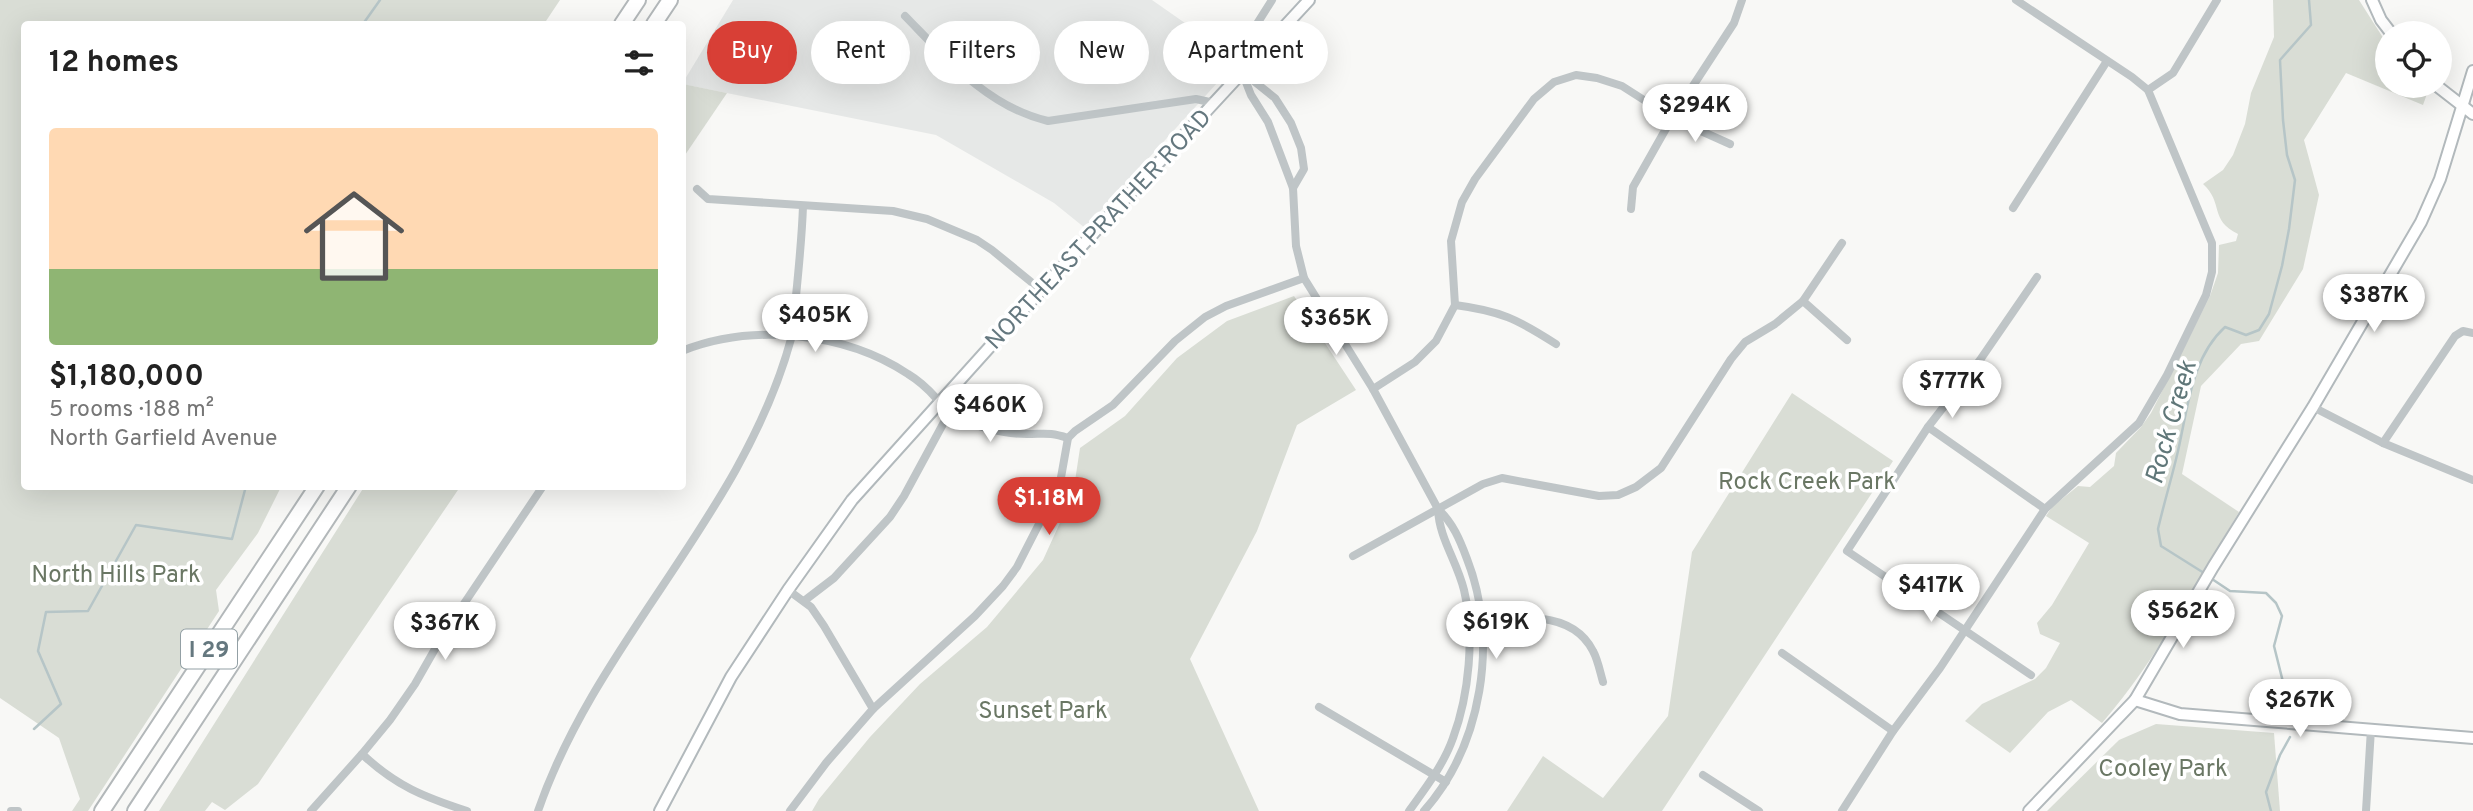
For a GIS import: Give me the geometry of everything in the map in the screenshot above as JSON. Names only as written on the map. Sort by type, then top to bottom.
[{"type":"highway","points":[[624,21],[638,0]]},
{"type":"highway","points":[[656,21],[670,0]]},
{"type":"highway","name":"I 29","points":[[102,811],[314,490]]},
{"type":"highway","name":"I 29","points":[[135,811],[346,490]]},
{"type":"street","points":[[1259,21],[1272,0]]},
{"type":"street","name":"NORTHEAST PRATHER ROAD","points":[[1289,21],[1309,0]]},
{"type":"street","points":[[1631,209],[1633,187],[1672,118],[1734,23],[1742,0]]},
{"type":"street","points":[[1842,811],[2045,509],[2139,423],[2206,295],[2213,263],[2212,243],[2208,232],[2148,90],[2016,0]]},
{"type":"street","points":[[2148,90],[2173,73],[2217,0]]},
{"type":"street","points":[[2372,0],[2382,21]]},
{"type":"street","points":[[905,16],[963,76],[1006,106],[1027,116],[1048,121],[1196,99],[1213,103]]},
{"type":"street","points":[[2013,208],[2107,61]]},
{"type":"street","points":[[2029,811],[2136,700],[2213,567],[2313,407],[2421,222],[2468,111],[2473,71]]},
{"type":"street","points":[[1373,389],[1415,362],[1436,341],[1455,305],[1451,241],[1462,202],[1475,179],[1534,99],[1554,82],[1576,75],[1622,86],[1672,118],[1730,144]]},
{"type":"street","name":"NORTHEAST PRATHER ROAD","points":[[660,811],[732,677],[788,590],[852,500],[1231,84]]},
{"type":"street","points":[[1247,84],[1272,131],[1293,188],[1296,246],[1304,278],[1373,389],[1438,509],[1449,520],[1476,582],[1483,642],[1479,692],[1471,728],[1459,761],[1424,811]]},
{"type":"street","points":[[1257,84],[1275,98],[1291,123],[1301,148],[1304,169],[1293,188]]},
{"type":"street","points":[[2452,98],[2468,111]]},
{"type":"street","points":[[697,189],[708,200],[893,211],[927,219],[977,240],[1041,290]]},
{"type":"street","points":[[538,811],[561,751],[583,708],[725,491],[760,427],[792,336],[803,234],[803,206]]},
{"type":"street","points":[[1353,556],[1483,484],[1502,478],[1599,496],[1618,495],[1636,487],[1661,468],[1731,359],[1745,342],[1775,324],[1803,301],[1842,243]]},
{"type":"street","points":[[2031,675],[1847,551],[1928,427],[1980,360],[2037,277]]},
{"type":"street","points":[[790,811],[826,763],[873,709],[975,616],[1003,586],[1017,566],[1060,483],[1068,438],[1074,431],[1113,405],[1189,327],[1226,306],[1304,278]]},
{"type":"street","points":[[1803,301],[1847,340]]},
{"type":"street","points":[[1455,305],[1489,309],[1520,321],[1556,344]]},
{"type":"street","points":[[2383,443],[2455,336],[2463,331],[2473,333]]},
{"type":"street","points":[[686,350],[725,338],[792,336],[852,347],[908,374],[940,401],[948,413],[995,430],[1026,434],[1049,432],[1068,438]]},
{"type":"street","points":[[2313,407],[2383,443],[2473,480]]},
{"type":"street","points":[[804,601],[834,578],[890,517],[948,413]]},
{"type":"street","points":[[1928,427],[2045,509]]},
{"type":"street","points":[[311,811],[362,754],[415,684],[443,635],[540,490]]},
{"type":"street","points":[[1409,811],[1452,740],[1463,704],[1468,668],[1465,593],[1460,573],[1439,528],[1438,509]]},
{"type":"street","points":[[788,590],[804,601],[824,626],[873,709]]},
{"type":"street","points":[[1468,623],[1544,618],[1564,623],[1579,634],[1593,650],[1603,682]]},
{"type":"street","points":[[1782,653],[1893,732]]},
{"type":"street","points":[[2136,700],[2180,714],[2473,738]]},
{"type":"street","points":[[1319,707],[1446,782]]},
{"type":"street","points":[[2366,811],[2371,729]]},
{"type":"street","points":[[362,754],[381,772],[418,795],[467,811]]},
{"type":"street","points":[[1703,775],[1759,811]]},
{"type":"street","points":[[11,811],[18,811]]},
{"type":"shaded area","points":[[733,0],[1152,0],[1182,21],[1163,21],[1163,84],[1216,84],[1085,228],[1054,203],[936,135],[686,85],[686,77],[707,43],[707,84],[797,84],[797,21],[720,21]]},
{"type":"green space","name":"North Hills Park","points":[[0,0],[560,0],[546,21],[21,21],[21,490],[280,490],[258,533],[216,590],[219,611],[88,811],[72,811],[80,799],[59,738],[0,698]]},
{"type":"green space","points":[[2273,0],[2359,0],[2375,25],[2375,85],[2346,73],[2304,140],[2319,195],[2303,269],[2259,341],[2241,344],[2201,386],[2182,474],[2239,512],[2158,647],[2102,723],[2071,700],[2048,712],[2010,753],[1965,721],[1982,704],[2035,679],[2046,668],[2060,643],[2040,634],[2037,623],[2052,605],[2089,543],[2046,516],[2052,507],[2078,486],[2090,487],[2114,466],[2116,453],[2151,413],[2210,296],[2218,273],[2219,245],[2236,241],[2238,234],[2223,223],[2213,198],[2203,184],[2223,170],[2233,155],[2245,124],[2251,93],[2274,37]]},
{"type":"green space","points":[[686,85],[727,93],[686,154]]},
{"type":"green space","points":[[2406,98],[2426,98],[2423,105]]},
{"type":"green space","name":"Sunset Park","points":[[1294,296],[1356,390],[1297,425],[1257,531],[1190,659],[1259,811],[812,811],[870,737],[920,684],[987,627],[1043,560],[1073,494],[1080,448],[1125,416],[1177,358],[1227,321]]},
{"type":"green space","name":"Rock Creek Park","points":[[1792,393],[1893,461],[1662,811],[1507,811],[1543,756],[1603,798],[1668,716],[1692,552]]},
{"type":"green space","points":[[362,490],[458,490],[258,784],[225,810],[212,802],[205,811],[159,811]]},
{"type":"green space","name":"Cooley Park","points":[[2156,724],[2274,733],[2280,811],[2047,811],[2119,740]]},
{"type":"waterway","points":[[365,21],[380,0]]},
{"type":"waterway","name":"Rock Creek","points":[[2204,573],[2161,546],[2158,529],[2192,384],[2205,353],[2225,327],[2246,335],[2259,330],[2269,314],[2282,266],[2295,180],[2287,155],[2280,60],[2311,25],[2309,0]]},
{"type":"waterway","points":[[34,729],[61,704],[38,651],[46,612],[88,611],[136,525],[232,539],[245,490]]},
{"type":"waterway","name":"Rock Creek","points":[[2209,577],[2230,591],[2266,593],[2276,603],[2282,616],[2274,646],[2290,710]]},
{"type":"waterway","name":"Rock Creek","points":[[2271,811],[2266,792],[2290,737]]}]
